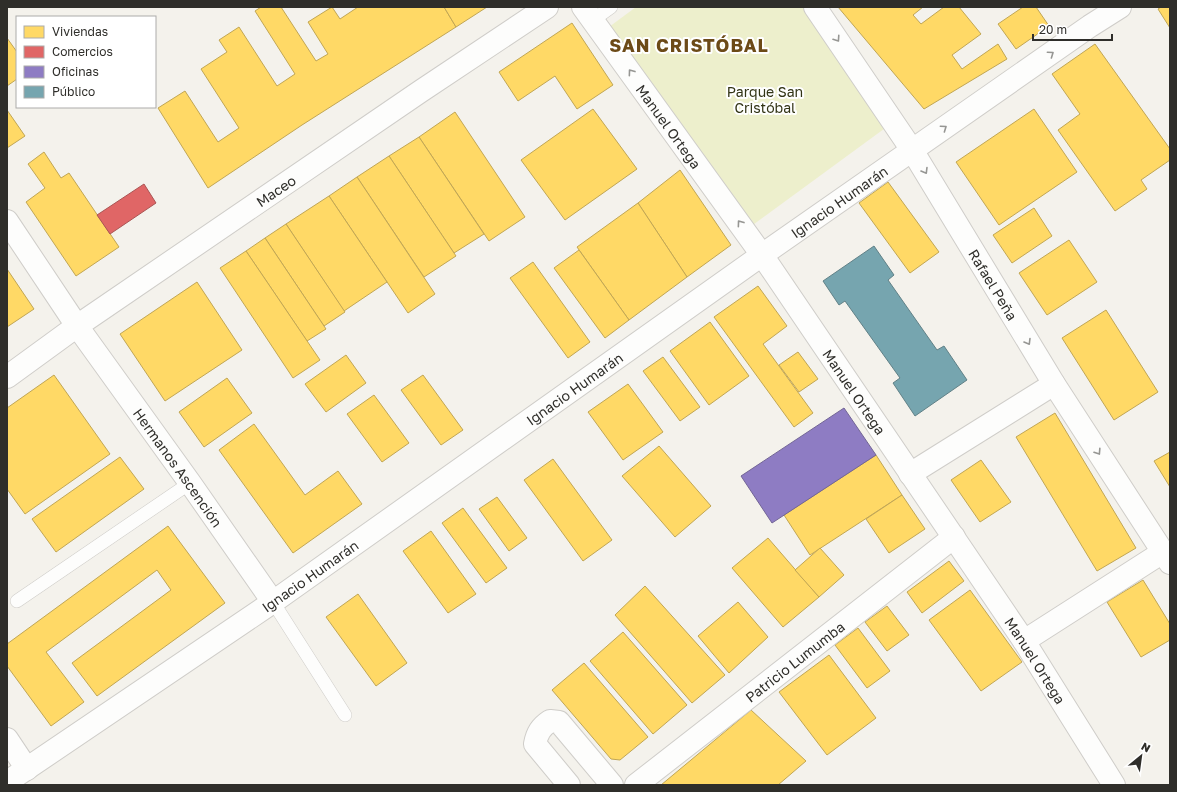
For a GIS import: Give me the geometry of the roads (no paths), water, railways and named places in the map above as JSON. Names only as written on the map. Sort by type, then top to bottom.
[{"type":"street","name":"Maceo","points":[[7,377],[77,326],[547,7]]},
{"type":"street","name":"Rafael Peña","points":[[815,7],[912,150],[1054,384],[1166,558]]},
{"type":"street","name":"Ignacio Humarán","points":[[7,782],[273,602],[762,255],[1090,26],[1120,7]]},
{"type":"street","name":"Manuel Ortega","points":[[588,14],[762,255],[1024,641],[1114,785]]},
{"type":"street","name":"Hermanos Ascención","points":[[7,221],[77,326],[190,483],[273,602]]},
{"type":"street","points":[[910,474],[1054,384]]},
{"type":"street","name":"Patricio Lumumba","points":[[636,785],[954,537]]},
{"type":"street","points":[[1024,641],[1166,558]]},
{"type":"street","points":[[569,785],[535,744],[537,734],[543,726],[550,721],[559,722],[612,785]]},
{"type":"street","points":[[7,739],[27,769]]},
{"type":"lane","points":[[588,14],[611,7]]},
{"type":"lane","points":[[17,601],[190,483]]},
{"type":"lane","name":"Hermanos Ascención","points":[[273,602],[345,715]]},
{"type":"district","name":"SAN CRISTÓBAL","points":[[689,45]]},
{"type":"park label","name":"Parque San Cristóbal","points":[[765,100]]}]
